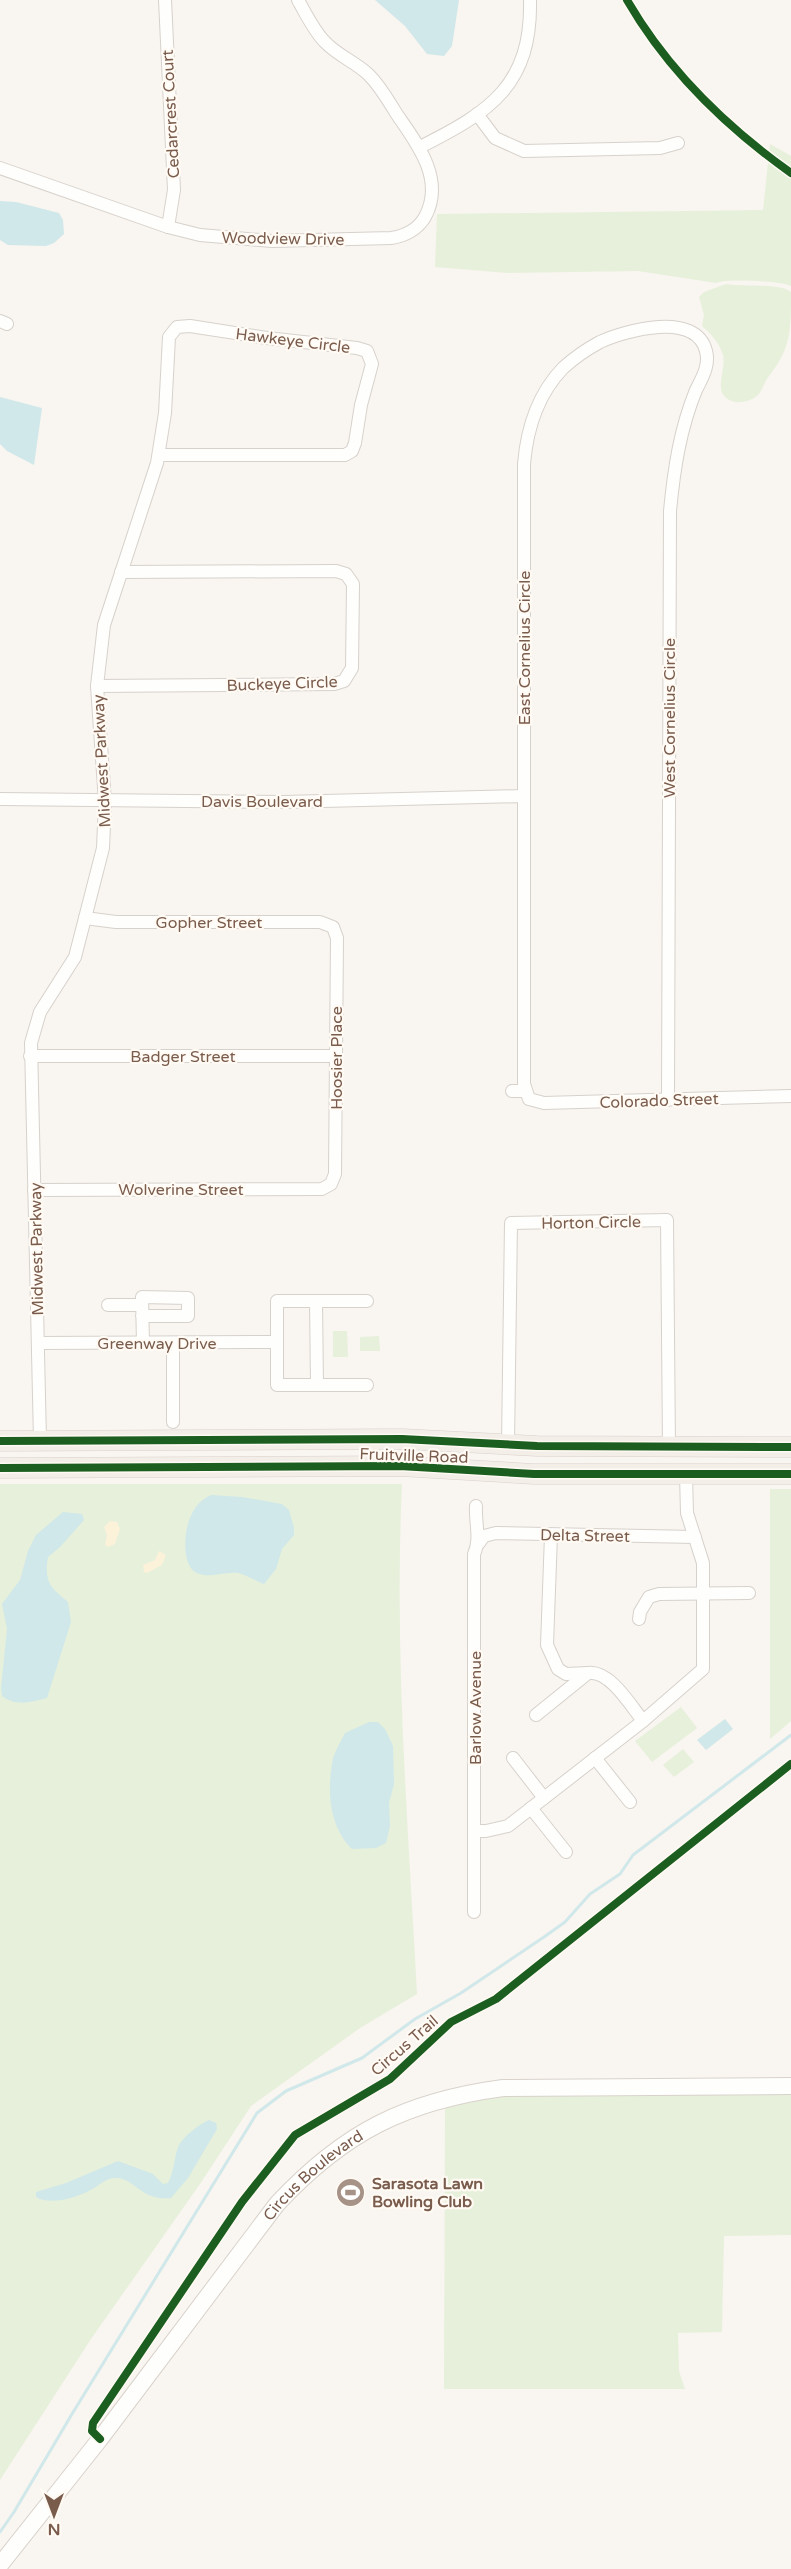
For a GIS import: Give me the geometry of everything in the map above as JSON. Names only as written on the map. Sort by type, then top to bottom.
[{"type":"main road","name":"Fruitville Road","points":[[0,1441],[402,1439],[508,1445],[791,1447]]},
{"type":"main road","points":[[0,1464],[40,1440]]},
{"type":"main road","points":[[613,1474],[669,1447]]},
{"type":"main road","points":[[686,1474],[735,1447]]},
{"type":"main road","name":"Fruitville Road","points":[[0,1468],[400,1466],[534,1473],[791,1474]]},
{"type":"street","name":"Cedarcrest Court","points":[[165,0],[174,190],[168,227]]},
{"type":"street","name":"Woodview Drive","points":[[0,168],[168,227],[200,235],[238,240],[398,237],[416,228],[428,211],[431,177],[420,147],[373,80],[358,65],[336,52],[324,41],[298,0]]},
{"type":"street","points":[[420,147],[477,114],[503,92],[522,62],[529,33],[530,0]]},
{"type":"street","points":[[477,114],[495,138],[524,151],[660,148],[678,143]]},
{"type":"street","name":"Hawkeye Circle","points":[[159,455],[345,455],[352,451],[355,444],[361,405],[372,364],[369,354],[361,348],[267,338],[190,326],[173,329]]},
{"type":"street","name":"East Cornelius Circle","points":[[522,1094],[524,464],[533,417],[546,390],[563,369],[600,342],[640,330],[674,327],[689,331],[702,342]]},
{"type":"street","name":"Midwest Parkway","points":[[40,1440],[31,1042],[40,1012],[75,957],[103,848],[105,802],[97,686],[102,635],[159,455],[167,400],[169,337],[173,329]]},
{"type":"street","name":"West Cornelius Circle","points":[[668,1100],[670,511],[674,470],[681,434],[707,362],[702,342]]},
{"type":"street","name":"Buckeye Circle","points":[[97,686],[334,684],[348,678],[352,668],[353,584],[346,574],[336,571],[121,572]]},
{"type":"street","name":"Davis Boulevard","points":[[0,799],[105,802],[307,801],[524,796]]},
{"type":"street","name":"Gopher Street","points":[[85,918],[116,922],[320,922],[333,927]]},
{"type":"street","name":"Hoosier Place","points":[[327,1187],[335,1174],[337,938],[333,927]]},
{"type":"street","name":"Badger Street","points":[[30,1056],[336,1056]]},
{"type":"street","name":"Colorado Street","points":[[522,1094],[544,1103],[791,1096]]},
{"type":"street","name":"Wolverine Street","points":[[34,1190],[322,1189],[327,1187]]},
{"type":"street","name":"Horton Circle","points":[[508,1445],[511,1223],[667,1220],[669,1447]]},
{"type":"street","points":[[367,1385],[277,1385],[277,1301],[368,1301]]},
{"type":"street","points":[[316,1301],[317,1385]]},
{"type":"street","points":[[108,1305],[142,1310],[143,1343]]},
{"type":"street","name":"Greenway Drive","points":[[38,1343],[277,1342]]},
{"type":"street","points":[[173,1343],[173,1422]]},
{"type":"street","points":[[475,1831],[508,1826],[643,1721],[703,1669],[703,1563],[687,1513],[686,1474]]},
{"type":"street","name":"Barlow Avenue","points":[[474,1912],[474,1554],[479,1543],[476,1529],[476,1506]]},
{"type":"street","name":"Delta Street","points":[[479,1543],[484,1536],[496,1533],[695,1537]]},
{"type":"street","points":[[551,1535],[547,1646],[558,1669],[566,1674],[595,1673],[608,1680],[643,1721]]},
{"type":"street","points":[[639,1619],[640,1612],[650,1597],[659,1594],[749,1593]]},
{"type":"street","points":[[536,1715],[588,1673]]},
{"type":"street","points":[[513,1758],[544,1798]]},
{"type":"street","points":[[595,1758],[630,1802]]},
{"type":"street","points":[[531,1808],[566,1852]]},
{"type":"street","name":"Circus Boulevard","points":[[0,2565],[100,2439],[277,2204],[315,2166],[362,2132],[432,2101],[503,2088],[791,2086]]},
{"type":"green space","points":[[770,144],[791,156],[791,286],[754,281],[716,283],[638,271],[508,273],[435,267],[437,214],[763,210]]},
{"type":"green space","points":[[726,284],[771,286],[791,292],[790,328],[782,357],[757,396],[741,402],[728,399],[723,395],[721,383],[723,355],[714,339],[702,326],[704,315],[699,297],[704,292]]},
{"type":"green space","points":[[333,1331],[347,1331],[348,1357],[333,1357]]},
{"type":"green space","points":[[379,1336],[380,1351],[360,1351],[360,1337]]},
{"type":"green space","points":[[0,1484],[402,1484],[401,1675],[417,1994],[360,2028],[251,2106],[200,2184],[91,2339],[0,2480]]},
{"type":"green space","points":[[770,1489],[791,1489],[791,1721],[770,1739]]},
{"type":"green space","points":[[681,1707],[697,1728],[652,1762],[635,1741]]},
{"type":"green space","points":[[683,1749],[694,1762],[674,1777],[663,1765]]},
{"type":"green space","points":[[791,2092],[791,2235],[724,2236],[722,2332],[678,2333],[679,2371],[685,2389],[444,2389],[445,2106],[504,2094]]},
{"type":"sand","points":[[110,1521],[117,1522],[120,1529],[115,1544],[108,1547],[105,1545],[107,1535],[104,1527]]},
{"type":"sand","points":[[159,1551],[166,1555],[162,1565],[147,1573],[144,1572],[143,1565],[155,1560]]},
{"type":"water","points":[[375,0],[459,0],[452,46],[444,56],[427,54],[405,26]]},
{"type":"water","points":[[0,201],[16,202],[59,213],[63,220],[64,234],[54,243],[46,246],[8,245],[0,240]]},
{"type":"water","points":[[0,397],[42,408],[34,465],[7,451],[0,444]]},
{"type":"water","points":[[211,1495],[242,1497],[282,1504],[289,1510],[294,1535],[282,1549],[276,1569],[264,1584],[238,1573],[204,1575],[190,1567],[185,1547],[188,1523],[198,1504]]},
{"type":"water","points":[[63,1512],[82,1514],[84,1520],[48,1557],[48,1578],[53,1588],[68,1602],[71,1622],[47,1698],[24,1703],[13,1702],[2,1696],[1,1688],[7,1629],[2,1604],[20,1580],[28,1551],[36,1535]]},
{"type":"water","points":[[725,1719],[733,1729],[706,1750],[697,1740]]},
{"type":"water","points":[[369,1722],[378,1722],[385,1729],[393,1746],[394,1784],[389,1803],[390,1826],[386,1843],[376,1848],[352,1849],[339,1831],[332,1810],[330,1787],[332,1764],[335,1752],[345,1733]]},
{"type":"water","points":[[209,2120],[216,2123],[217,2129],[188,2178],[171,2198],[152,2196],[121,2178],[112,2178],[88,2191],[65,2199],[49,2201],[36,2197],[36,2192],[66,2183],[118,2161],[153,2174],[163,2184],[168,2183],[181,2142],[192,2131]]},
{"type":"waterway","points":[[0,2532],[257,2113],[286,2091],[362,2058],[415,2019],[461,1993],[544,1937],[565,1922],[590,1894],[620,1874],[633,1855],[791,1735]]},
{"type":"cycle path","points":[[627,0],[661,50],[700,96],[743,136],[791,173]]},
{"type":"cycle path","points":[[0,1441],[402,1439],[537,1446],[791,1447]]},
{"type":"cycle path","points":[[0,1468],[400,1466],[534,1474],[791,1474]]},
{"type":"cycle path","name":"Circus Trail","points":[[100,2439],[92,2431],[93,2423],[242,2202],[295,2135],[390,2079],[451,2022],[496,1999],[791,1764]]},
{"type":"place","name":"Sarasota Lawn Bowling Club","points":[[351,2192]]}]
